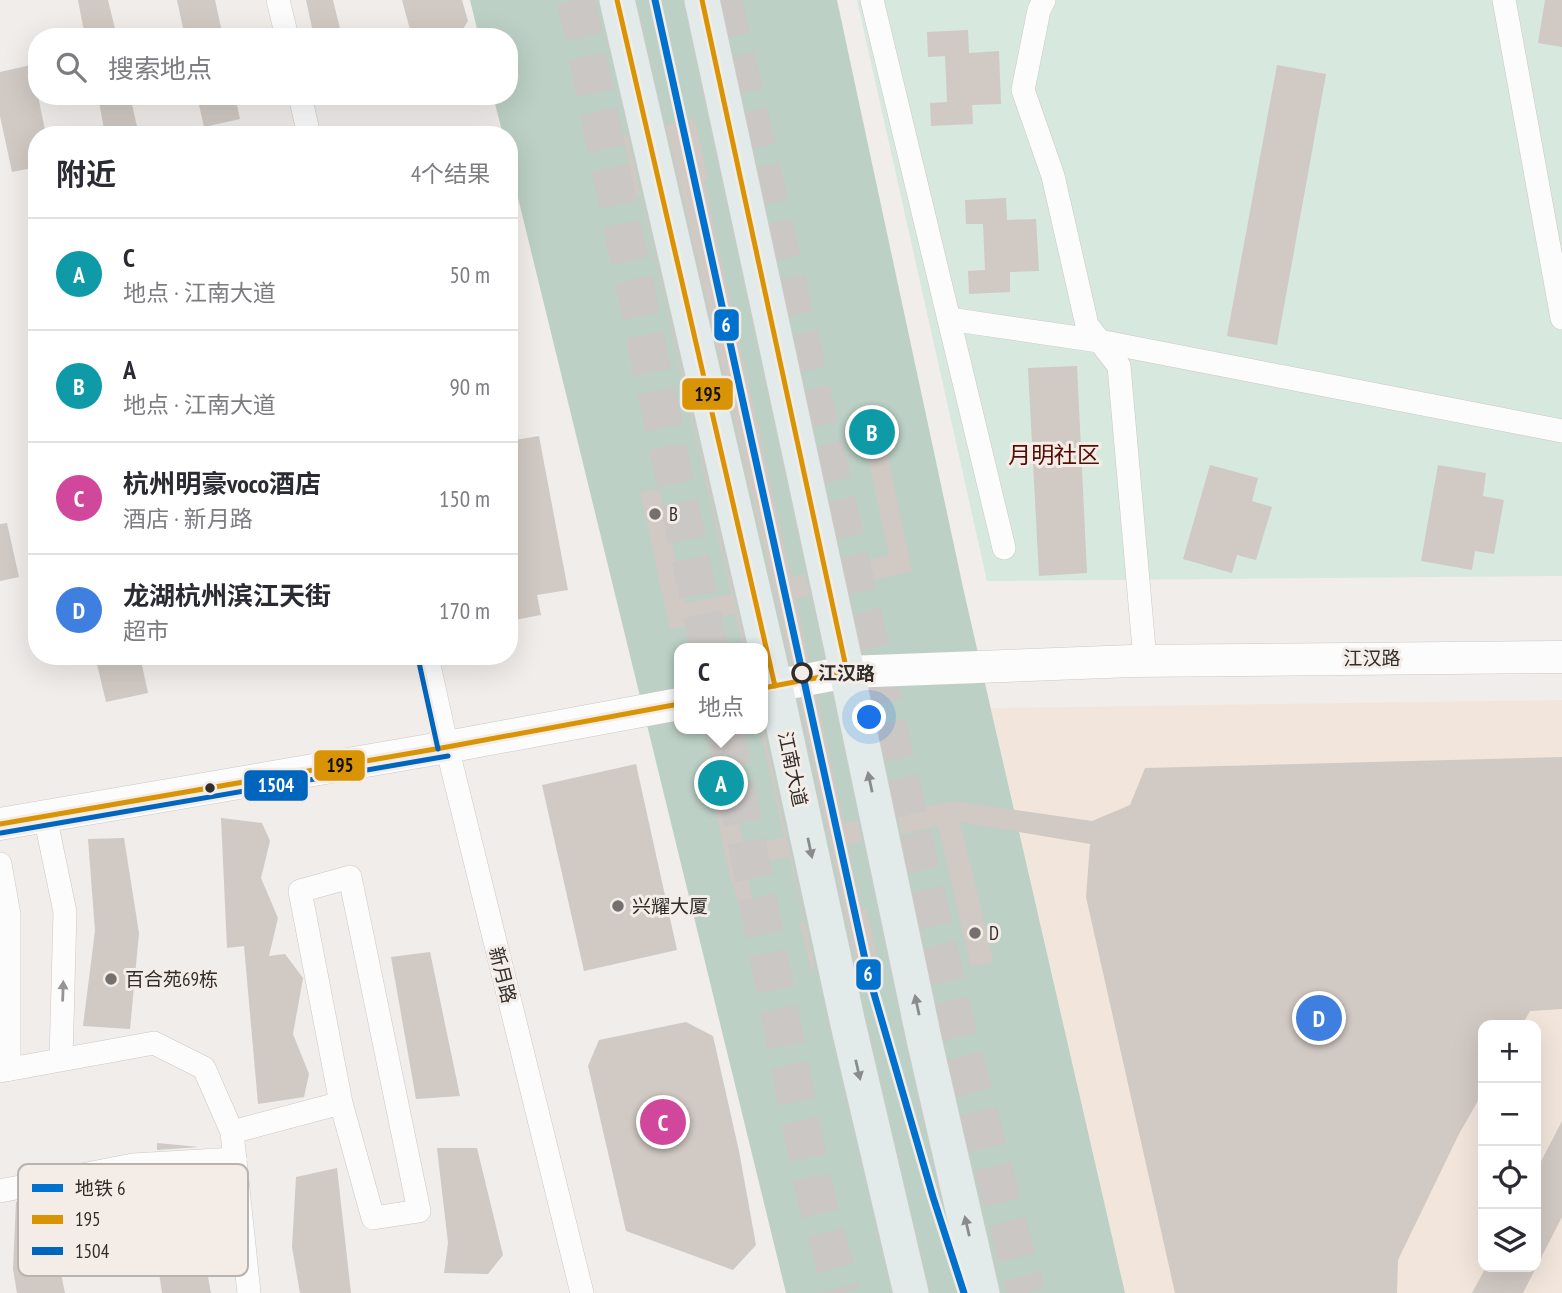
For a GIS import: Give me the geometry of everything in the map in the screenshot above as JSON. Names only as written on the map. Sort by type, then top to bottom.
[{"type":"main road","name":"江南大道","points":[[617,0],[759,643]]},
{"type":"main road","points":[[702,0],[848,672],[921,1026],[982,1293]]},
{"type":"main road","name":"江南大道","points":[[769,687],[911,1293]]},
{"type":"street","points":[[278,0],[285,28]]},
{"type":"street","points":[[872,0],[1004,548]]},
{"type":"street","points":[[1044,0],[1039,9],[1023,90],[1054,176],[1087,325],[1119,366],[1145,660]]},
{"type":"street","points":[[1504,0],[1562,318]]},
{"type":"street","points":[[302,105],[307,126]]},
{"type":"street","points":[[949,319],[1099,341],[1562,431]]},
{"type":"street","name":"江汉路","points":[[769,687],[848,672],[1145,660],[1562,657]]},
{"type":"street","name":"新月路","points":[[429,665],[582,1293]]},
{"type":"street","points":[[0,824],[674,705]]},
{"type":"street","points":[[45,816],[65,912],[61,1059]]},
{"type":"street","points":[[0,864],[9,915],[5,1070],[154,1043],[204,1068],[232,1132],[236,1164]]},
{"type":"street","points":[[350,877],[419,1211],[373,1218],[341,1103],[300,891],[350,877]]},
{"type":"street","points":[[232,1132],[341,1103]]},
{"type":"street","points":[[150,1164],[235,1159]]},
{"type":"street","points":[[0,1191],[18,1187]]},
{"type":"shaded area","points":[[1562,700],[1562,1293],[1125,1293],[991,708]]},
{"type":"green space","points":[[470,0],[837,0],[964,592],[1125,1293],[786,1293],[518,198],[518,126],[501,126],[495,105],[518,105],[518,28],[477,28]]},
{"type":"green space","points":[[857,0],[1562,0],[1562,576],[987,581]]},
{"type":"building","points":[[78,0],[108,0],[115,28],[83,28]]},
{"type":"building","points":[[177,0],[215,0],[221,28],[183,28]]},
{"type":"building","points":[[306,0],[333,0],[340,28],[312,28]]},
{"type":"building","points":[[402,0],[462,0],[468,21],[464,28],[410,28]]},
{"type":"building","points":[[1545,0],[1562,0],[1562,47],[1538,43]]},
{"type":"building","points":[[968,30],[969,53],[999,51],[1001,104],[972,105],[973,124],[931,126],[930,103],[947,102],[945,56],[928,57],[927,32]]},
{"type":"building","points":[[1277,65],[1326,74],[1277,345],[1227,336]]},
{"type":"building","points":[[28,66],[28,105],[40,105],[44,126],[28,126],[28,169],[12,172],[0,116],[0,72]]},
{"type":"building","points":[[100,105],[132,105],[137,126],[103,126]]},
{"type":"building","points":[[199,105],[237,105],[240,119],[204,126]]},
{"type":"building","points":[[695,119],[708,179],[704,181],[791,577],[805,574],[810,595],[796,599],[809,661],[791,664],[666,125]]},
{"type":"building","points":[[627,134],[745,643],[742,643],[735,614],[670,630],[640,492],[659,489],[686,603],[731,594],[640,194],[635,195],[623,135]]},
{"type":"building","points":[[1006,198],[1007,220],[1036,219],[1039,271],[1010,272],[1010,292],[969,294],[968,271],[985,270],[983,224],[966,224],[965,200]]},
{"type":"building","points":[[1077,366],[1087,573],[1039,576],[1028,368]]},
{"type":"building","points":[[878,410],[912,571],[849,586],[845,565],[889,555],[858,415]]},
{"type":"building","points":[[539,436],[568,590],[537,595],[541,615],[518,619],[518,440]]},
{"type":"building","points":[[1210,465],[1258,478],[1252,501],[1272,507],[1256,560],[1237,555],[1232,573],[1183,559]]},
{"type":"building","points":[[1438,465],[1486,473],[1483,496],[1504,500],[1494,554],[1475,551],[1472,570],[1421,561]]},
{"type":"building","points":[[7,523],[19,577],[0,581],[0,524]]},
{"type":"building","points":[[97,665],[142,665],[148,693],[106,702]]},
{"type":"building","points":[[817,696],[844,823],[858,820],[862,842],[847,845],[862,909],[867,909],[877,956],[855,960],[799,700]]},
{"type":"building","points":[[761,734],[765,734],[815,969],[811,970],[800,923],[804,921],[789,857],[745,866],[758,923],[745,926],[728,869],[705,759],[725,755],[744,845],[784,837]]},
{"type":"building","points":[[1562,757],[1562,1009],[1530,1011],[1525,1020],[1478,1020],[1478,1101],[1398,1260],[1397,1293],[1175,1293],[1086,897],[1090,844],[960,822],[994,962],[971,967],[938,826],[901,834],[897,812],[954,801],[1092,821],[1130,805],[1145,768]]},
{"type":"building","name":"兴耀大厦","points":[[636,764],[677,950],[584,971],[542,785]]},
{"type":"building","points":[[221,818],[262,823],[270,841],[261,878],[278,918],[269,956],[285,954],[303,978],[293,1034],[309,1074],[304,1097],[258,1104],[244,946],[227,948]]},
{"type":"building","name":"百合苑69栋","points":[[124,838],[139,933],[130,1029],[83,1026],[95,931],[88,839]]},
{"type":"building","points":[[430,952],[460,1096],[416,1099],[391,957]]},
{"type":"building","points":[[686,1022],[713,1036],[739,1151],[756,1245],[733,1270],[626,1231],[588,1066],[599,1040]]},
{"type":"building","points":[[1562,1121],[1562,1217],[1541,1258],[1541,1209],[1541,1161]]},
{"type":"building","points":[[157,1143],[199,1147],[157,1150]]},
{"type":"building","points":[[437,1148],[477,1148],[503,1255],[488,1274],[444,1273],[448,1243]]},
{"type":"building","points":[[337,1168],[351,1293],[300,1293],[292,1247],[296,1177]]},
{"type":"building","points":[[16,1202],[18,1276],[61,1276],[65,1293],[17,1293],[13,1269]]},
{"type":"building","points":[[1483,1272],[1534,1272],[1523,1293],[1472,1293]]},
{"type":"building","points":[[159,1276],[208,1276],[211,1293],[162,1293]]},
{"type":"tunnel","points":[[576,0],[708,643]]},
{"type":"tunnel","points":[[723,0],[957,1030],[1026,1293]]},
{"type":"tunnel","points":[[726,734],[812,1180],[842,1293]]},
{"type":"metro line","name":"6","points":[[655,0],[868,973],[933,1197],[964,1293]]},
{"type":"transit line","name":"195","points":[[617,0],[765,643]]},
{"type":"transit line","name":"195","points":[[702,0],[847,672],[768,687]]},
{"type":"transit line","name":"195","points":[[768,656],[775,686]]},
{"type":"transit line","name":"1504","points":[[420,665],[438,749]]},
{"type":"transit line","name":"195","points":[[0,824],[674,705]]},
{"type":"transit line","name":"1504","points":[[1,833],[448,756]]},
{"type":"place","name":"A","points":[[872,432]]},
{"type":"place","name":"B","points":[[655,514]]},
{"type":"place","name":"江汉路","points":[[802,673]]},
{"type":"place","name":"C","points":[[721,783]]},
{"type":"place","name":"兴耀大厦","points":[[618,906]]},
{"type":"place","name":"D","points":[[975,933]]},
{"type":"place","name":"百合苑69栋","points":[[111,979]]},
{"type":"place","name":"龙湖杭州滨江天街","points":[[1319,1018]]},
{"type":"place","name":"杭州明豪voco酒店","points":[[663,1122]]},
{"type":"district","name":"月明社区","points":[[1054,454]]}]
